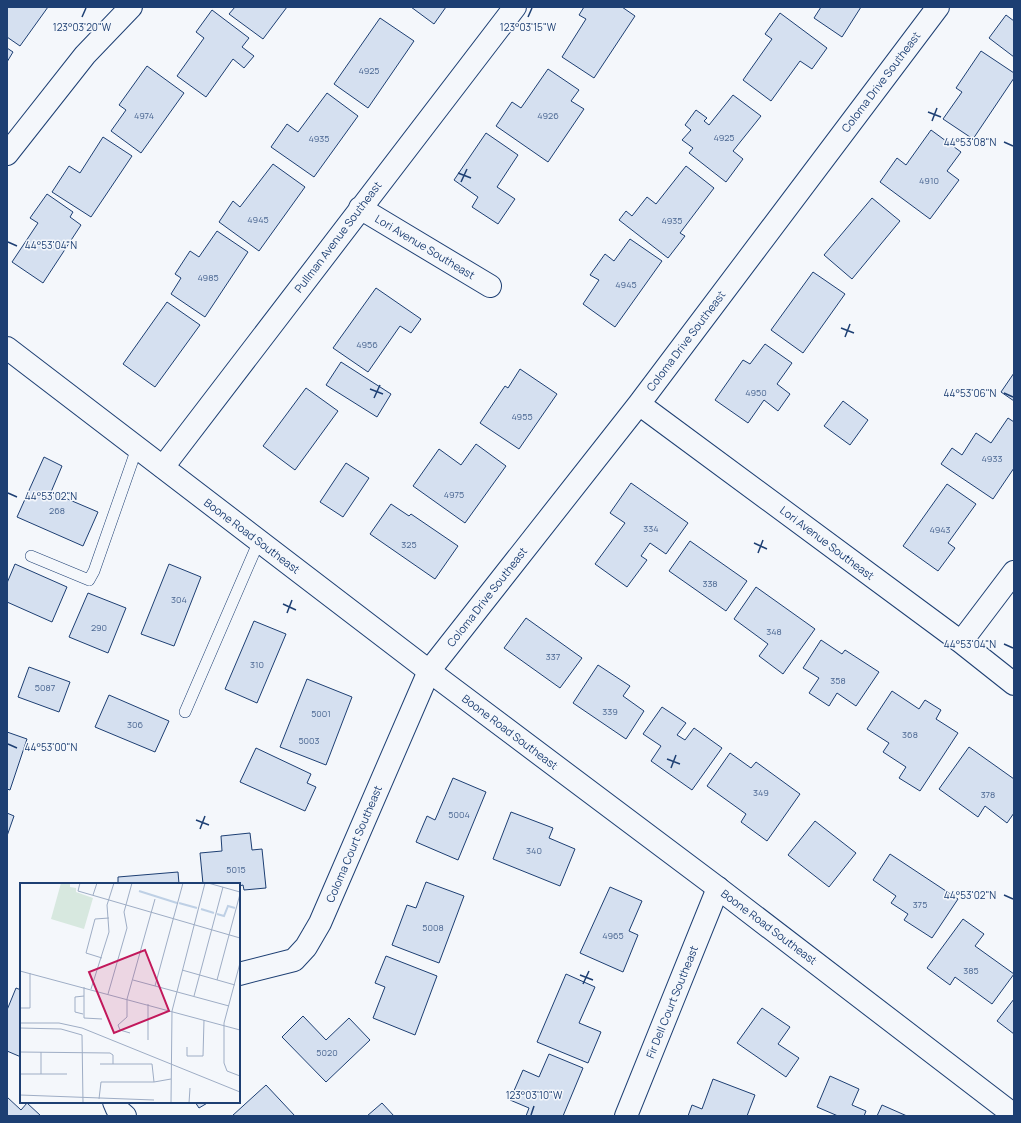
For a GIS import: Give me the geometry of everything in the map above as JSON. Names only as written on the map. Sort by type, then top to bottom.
[{"type":"street","points":[[7,154],[85,55],[131,7]]},
{"type":"street","name":"Pullman Avenue Southeast","points":[[163,467],[514,7]]},
{"type":"street","name":"Coloma Drive Southeast","points":[[429,671],[639,404],[938,7]]},
{"type":"street","name":"Lori Avenue Southeast","points":[[360,208],[490,286]]},
{"type":"street","name":"Boone Road Southeast","points":[[7,348],[429,671],[718,888],[1014,1115]]},
{"type":"street","name":"Lori Avenue Southeast","points":[[639,404],[961,642],[1014,684]]},
{"type":"street","points":[[961,642],[1014,572]]},
{"type":"street","name":"Coloma Court Southeast","points":[[240,974],[294,960],[306,948],[320,923],[429,671]]},
{"type":"street","name":"Fir Dell Court Southeast","points":[[626,1116],[718,888]]},
{"type":"street","points":[[114,1103],[117,1109],[125,1116]]},
{"type":"lane","points":[[31,556],[89,580],[94,571],[137,448]]},
{"type":"lane","points":[[185,712],[260,541]]},
{"type":"building","points":[[7,7],[48,7],[20,46],[7,37]]},
{"type":"building","points":[[235,7],[287,7],[263,39],[229,14]]},
{"type":"building","points":[[411,7],[446,7],[434,24]]},
{"type":"building","points":[[584,7],[622,7],[635,16],[594,78],[562,57],[586,19],[579,15]]},
{"type":"building","points":[[821,7],[861,7],[842,37],[814,18]]},
{"type":"building","points":[[212,10],[249,38],[242,47],[254,56],[244,68],[233,59],[206,97],[177,76],[204,38],[196,32]]},
{"type":"building","points":[[780,13],[827,48],[812,69],[800,61],[771,101],[743,80],[772,39],[765,34]]},
{"type":"building","points":[[1006,15],[1014,21],[1014,57],[989,38]]},
{"type":"building","points":[[380,18],[414,41],[368,108],[334,84]]},
{"type":"building","points":[[7,48],[13,52],[7,62]]},
{"type":"building","points":[[981,51],[1014,73],[1014,78],[973,139],[943,119],[962,92],[956,88]]},
{"type":"building","points":[[147,66],[184,93],[141,153],[111,131],[126,110],[119,105]]},
{"type":"building","points":[[548,69],[579,90],[571,101],[584,109],[548,162],[496,126],[512,102],[521,108]]},
{"type":"building","points":[[327,93],[358,116],[314,177],[271,147],[287,124],[298,132]]},
{"type":"building","points":[[733,95],[761,116],[733,151],[743,159],[726,182],[689,153],[693,148],[682,140],[691,130],[685,125],[696,110],[707,118],[704,121],[709,125]]},
{"type":"building","points":[[931,130],[961,152],[947,171],[959,180],[930,219],[880,182],[897,158],[906,165]]},
{"type":"building","points":[[486,133],[518,155],[497,187],[515,199],[498,224],[472,207],[478,197],[454,180]]},
{"type":"building","points":[[103,137],[132,156],[91,217],[52,192],[69,166],[80,173]]},
{"type":"building","points":[[273,164],[305,187],[259,251],[219,222],[233,201],[240,207]]},
{"type":"building","points":[[686,166],[714,188],[680,233],[685,236],[668,258],[619,220],[626,211],[632,216],[647,197],[656,204]]},
{"type":"building","points":[[47,194],[73,212],[70,217],[81,225],[43,283],[12,262],[38,223],[30,218]]},
{"type":"building","points":[[872,198],[900,221],[852,279],[824,255]]},
{"type":"building","points":[[217,231],[248,252],[205,317],[171,294],[181,278],[175,274],[190,251],[199,257]]},
{"type":"building","points":[[630,239],[662,261],[615,327],[583,304],[599,280],[590,275],[605,254],[614,261]]},
{"type":"building","points":[[813,272],[845,294],[803,353],[771,330]]},
{"type":"building","points":[[376,288],[421,319],[411,333],[400,326],[368,372],[333,348]]},
{"type":"building","points":[[167,302],[200,325],[155,387],[123,364]]},
{"type":"building","points":[[765,344],[792,363],[777,384],[790,394],[778,411],[764,400],[748,423],[715,400],[743,360],[750,364]]},
{"type":"building","points":[[341,362],[391,394],[377,417],[326,385]]},
{"type":"building","points":[[520,369],[557,394],[519,449],[480,423],[505,386],[508,388]]},
{"type":"building","points":[[1014,373],[1014,401],[1001,392]]},
{"type":"building","points":[[306,388],[338,411],[295,470],[263,446]]},
{"type":"building","points":[[843,401],[868,420],[850,445],[824,426]]},
{"type":"building","points":[[1008,418],[1014,422],[1014,468],[993,499],[941,464],[952,448],[962,455],[976,433],[991,443]]},
{"type":"building","points":[[476,444],[506,466],[465,523],[413,486],[439,449],[461,465]]},
{"type":"building","points":[[44,457],[62,466],[51,492],[98,512],[83,546],[17,517]]},
{"type":"building","points":[[346,463],[369,478],[343,517],[320,502]]},
{"type":"building","points":[[631,483],[688,523],[666,554],[650,543],[641,556],[647,560],[627,587],[595,564],[625,523],[610,513]]},
{"type":"building","points":[[947,484],[976,504],[948,543],[955,548],[938,571],[903,546]]},
{"type":"building","points":[[391,504],[409,516],[411,514],[458,546],[435,579],[370,534]]},
{"type":"building","points":[[690,541],[747,581],[726,611],[669,571]]},
{"type":"building","points":[[15,564],[67,587],[52,622],[7,602],[7,583]]},
{"type":"building","points":[[169,564],[201,577],[174,646],[141,634]]},
{"type":"building","points":[[756,587],[815,629],[783,674],[759,656],[768,644],[734,619]]},
{"type":"building","points":[[88,593],[126,608],[108,653],[69,637]]},
{"type":"building","points":[[526,618],[582,658],[560,688],[504,648]]},
{"type":"building","points":[[254,621],[286,634],[257,703],[225,689]]},
{"type":"building","points":[[821,640],[842,654],[845,650],[879,672],[856,706],[837,693],[829,706],[809,693],[819,678],[803,668]]},
{"type":"building","points":[[598,665],[630,686],[623,696],[644,711],[626,739],[573,703]]},
{"type":"building","points":[[29,667],[70,682],[59,712],[18,697]]},
{"type":"building","points":[[307,679],[352,697],[326,765],[280,747]]},
{"type":"building","points":[[892,691],[919,709],[925,700],[941,710],[936,719],[958,733],[920,791],[899,778],[906,767],[883,752],[889,743],[867,729]]},
{"type":"building","points":[[109,695],[169,721],[155,752],[95,727]]},
{"type":"building","points":[[662,707],[686,723],[677,735],[685,740],[694,728],[722,748],[692,790],[651,761],[661,746],[643,734]]},
{"type":"building","points":[[7,732],[27,739],[10,790],[7,789]]},
{"type":"building","points":[[969,747],[1014,779],[1014,813],[1007,823],[985,806],[978,817],[939,789]]},
{"type":"building","points":[[256,748],[311,774],[307,783],[316,787],[305,811],[240,782]]},
{"type":"building","points":[[730,753],[751,768],[756,762],[800,794],[767,841],[741,822],[746,814],[707,786]]},
{"type":"building","points":[[453,778],[486,792],[458,860],[416,842],[427,816],[435,820]]},
{"type":"building","points":[[511,812],[553,828],[549,838],[575,849],[560,886],[493,859]]},
{"type":"building","points":[[7,813],[14,816],[7,836]]},
{"type":"building","points":[[815,821],[856,853],[829,887],[788,855]]},
{"type":"building","points":[[250,833],[252,850],[262,849],[266,888],[244,890],[243,885],[240,886],[240,883],[203,883],[200,853],[222,851],[221,836]]},
{"type":"building","points":[[890,854],[958,899],[932,938],[904,920],[908,914],[891,903],[896,896],[873,880]]},
{"type":"building","points":[[178,872],[179,883],[118,883],[118,877]]},
{"type":"building","points":[[426,882],[464,896],[439,963],[392,945],[407,905],[416,908]]},
{"type":"building","points":[[610,887],[642,901],[629,931],[638,935],[623,972],[580,953]]},
{"type":"building","points":[[963,919],[984,934],[975,946],[1014,974],[992,1004],[955,977],[950,985],[927,968]]},
{"type":"building","points":[[386,956],[437,976],[415,1035],[373,1018],[385,987],[375,983]]},
{"type":"building","points":[[566,974],[595,987],[579,1023],[601,1032],[588,1063],[537,1042]]},
{"type":"building","points":[[16,988],[20,990],[20,1057],[7,1051],[7,1010]]},
{"type":"building","points":[[1014,999],[1014,1034],[997,1021]]},
{"type":"building","points":[[762,1008],[790,1027],[778,1044],[799,1058],[786,1077],[737,1043]]},
{"type":"building","points":[[303,1016],[326,1040],[349,1018],[370,1040],[326,1082],[282,1037]]},
{"type":"building","points":[[549,1054],[583,1068],[563,1116],[526,1116],[529,1108],[510,1100],[523,1070],[539,1077]]},
{"type":"building","points":[[830,1076],[859,1089],[852,1105],[866,1111],[864,1116],[838,1116],[817,1107]]},
{"type":"building","points":[[713,1079],[755,1095],[747,1116],[688,1116],[692,1105],[702,1109]]},
{"type":"building","points":[[266,1085],[295,1116],[232,1116]]},
{"type":"building","points":[[7,1097],[21,1110],[27,1103],[41,1116],[7,1116]]},
{"type":"building","points":[[196,1103],[207,1103],[199,1108]]},
{"type":"building","points":[[382,1103],[394,1116],[367,1116]]},
{"type":"building","points":[[882,1105],[907,1116],[877,1116]]}]
